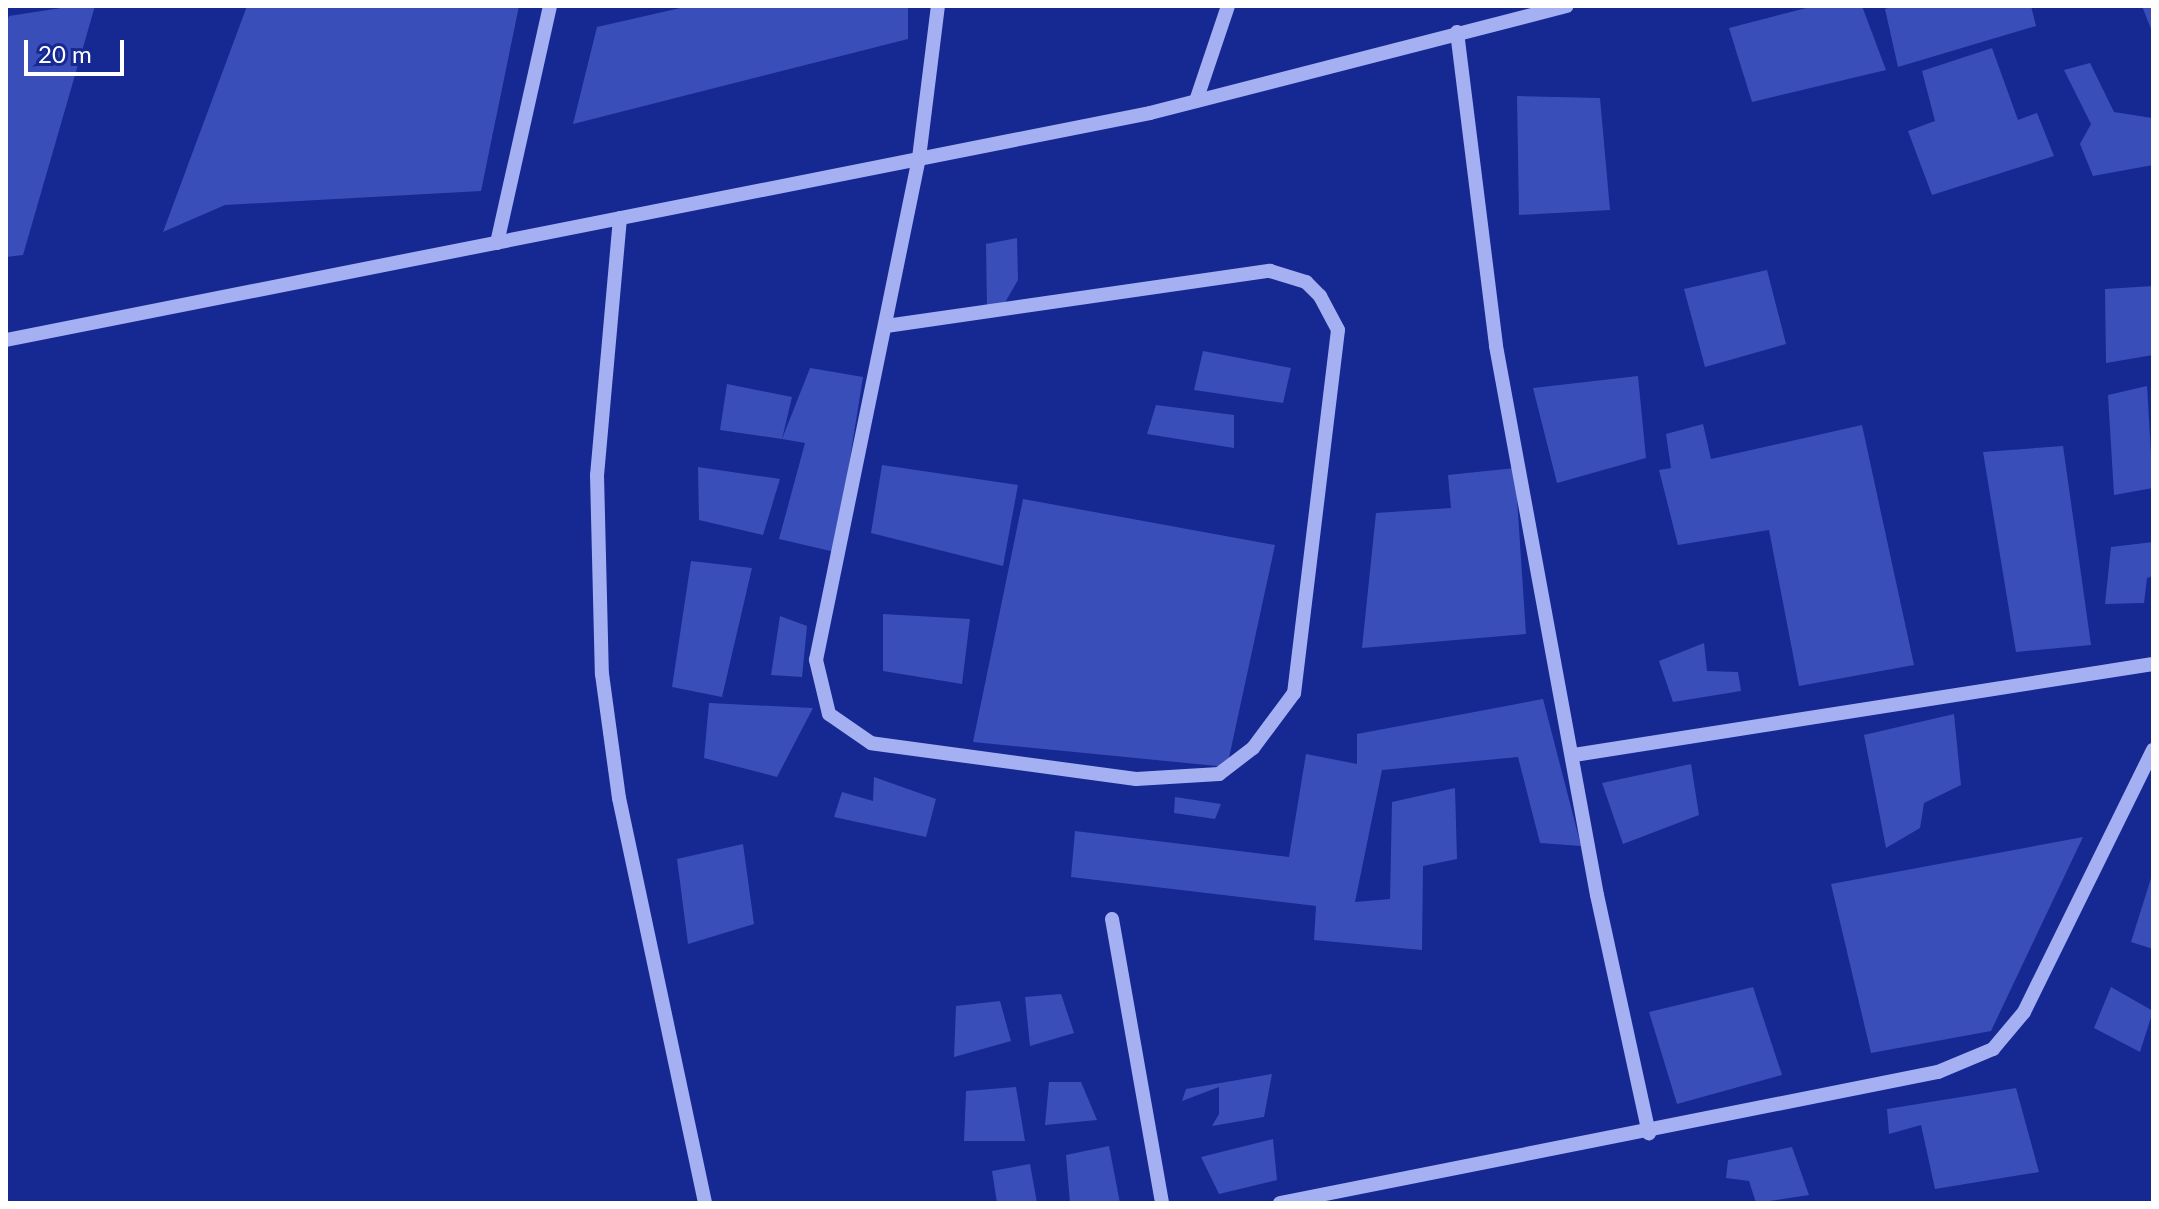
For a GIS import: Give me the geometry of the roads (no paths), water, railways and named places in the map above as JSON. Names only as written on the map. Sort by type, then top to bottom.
[{"type":"street","points":[[497,243],[550,6]]},
{"type":"street","points":[[886,326],[1270,271],[1306,282],[1320,296],[1338,330],[1294,693],[1253,748],[1219,774],[1136,779],[871,743],[829,714],[816,660],[919,158],[938,6]]},
{"type":"street","points":[[1196,101],[1228,6]]},
{"type":"street","points":[[6,340],[1196,101],[1548,8],[1566,6]]},
{"type":"street","points":[[1457,32],[1496,346],[1574,755],[1597,895],[1649,1133]]},
{"type":"street","points":[[620,218],[597,475],[602,674],[619,798],[705,1203]]},
{"type":"street","points":[[1574,755],[2153,664]]},
{"type":"street","points":[[1280,1203],[1318,1200],[1938,1072],[1993,1049],[2024,1012],[2153,750]]},
{"type":"street","points":[[1112,919],[1162,1203]]}]
